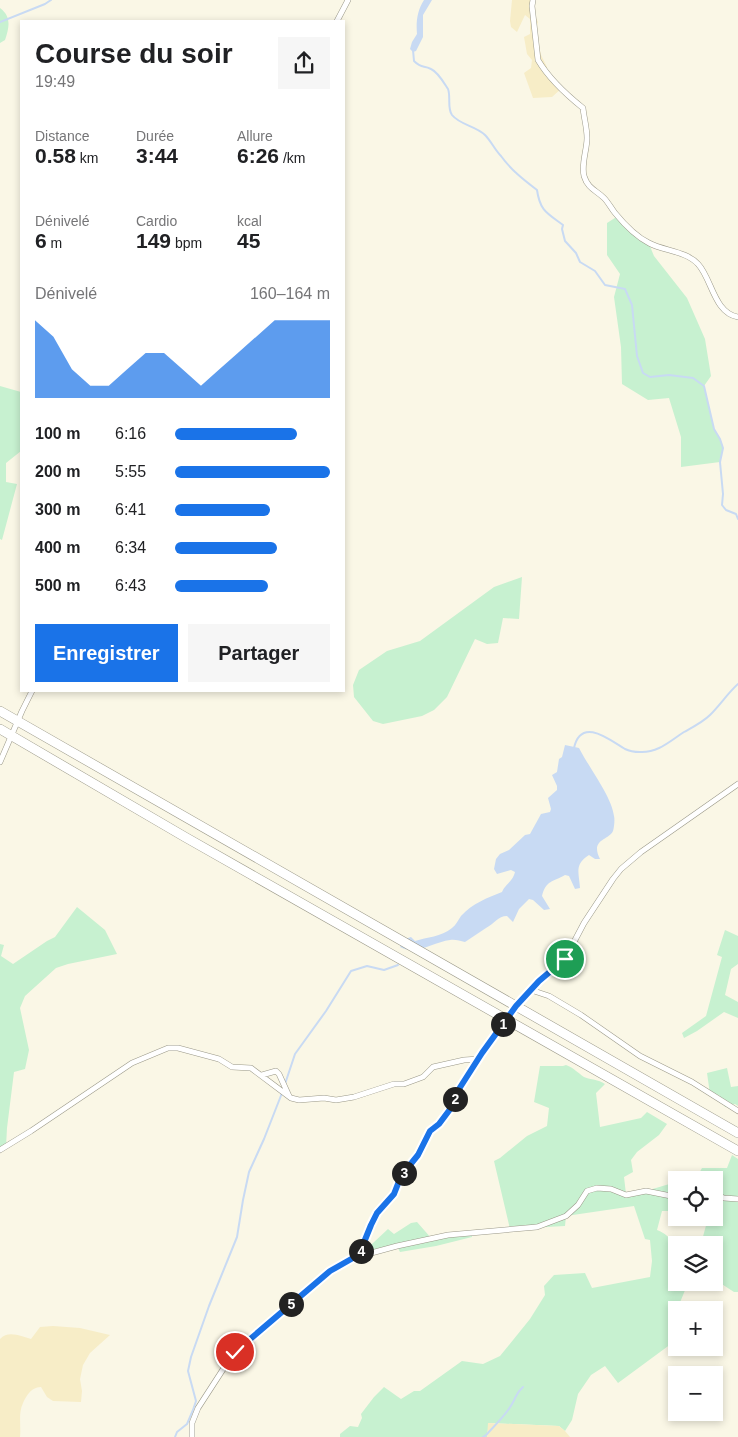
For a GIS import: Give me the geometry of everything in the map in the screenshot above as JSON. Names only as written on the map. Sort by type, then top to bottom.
[{"type":"highway","points":[[0,711],[738,1133]]},
{"type":"highway","points":[[0,729],[185,837],[738,1152]]},
{"type":"street","points":[[338,20],[348,0]]},
{"type":"street","points":[[533,0],[538,60],[551,77],[583,108],[587,136],[584,176],[588,184],[594,191],[605,198],[618,216],[636,234],[649,244],[682,254],[696,262],[718,302],[728,313],[738,317]]},
{"type":"street","points":[[0,762],[32,692]]},
{"type":"street","points":[[358,1257],[377,1213],[394,1194],[401,1176],[418,1155],[430,1131],[439,1124],[451,1108],[459,1089],[516,1006],[565,959],[584,923],[621,869],[641,852],[738,784]]},
{"type":"street","points":[[531,990],[549,996],[581,1015],[640,1056],[692,1082],[738,1111]]},
{"type":"street","points":[[0,1150],[132,1063],[168,1048],[178,1048],[219,1059],[232,1067],[251,1068],[289,1096],[299,1100],[324,1098],[336,1100],[354,1097],[423,1077],[433,1067],[464,1060],[479,1059]]},
{"type":"street","points":[[262,1075],[276,1071],[289,1096]]},
{"type":"street","points":[[192,1437],[192,1423],[198,1408],[233,1354],[241,1345],[330,1271],[353,1258],[448,1235],[537,1227],[566,1216],[578,1205],[587,1192],[598,1188],[611,1189],[626,1195],[646,1191],[668,1195]]},
{"type":"street","points":[[723,1198],[738,1199]]},
{"type":"green space","points":[[0,8],[8,19],[8,31],[5,40],[0,43]]},
{"type":"green space","points":[[618,216],[649,244],[654,256],[687,298],[705,339],[711,376],[704,386],[714,429],[723,448],[720,462],[681,467],[681,437],[669,398],[648,400],[622,384],[621,347],[614,297],[620,274],[607,255],[607,223]]},
{"type":"green space","points":[[0,386],[20,392],[20,452],[6,463],[6,482],[17,484],[2,540],[0,539]]},
{"type":"green space","points":[[522,577],[519,619],[503,618],[498,643],[487,644],[475,639],[447,697],[434,710],[422,716],[383,724],[373,721],[354,697],[353,685],[359,670],[387,651],[420,641],[494,587]]},
{"type":"green space","points":[[77,907],[105,930],[117,954],[56,968],[25,996],[20,1008],[29,1050],[25,1069],[14,1072],[6,1147],[0,1150],[0,944],[4,945],[1,956],[13,964],[55,937]]},
{"type":"green space","points":[[725,930],[738,936],[738,964],[731,969],[725,995],[738,1002],[738,1018],[724,1012],[684,1038],[682,1033],[706,1016],[722,957],[717,955]]},
{"type":"green space","points":[[566,1065],[584,1077],[605,1084],[596,1093],[600,1127],[641,1118],[647,1112],[667,1124],[659,1135],[637,1152],[631,1160],[633,1172],[624,1177],[626,1194],[646,1191],[668,1184],[668,1211],[662,1211],[657,1230],[668,1236],[668,1291],[685,1291],[681,1301],[668,1301],[668,1346],[618,1383],[605,1366],[591,1375],[578,1394],[572,1420],[565,1431],[559,1426],[489,1423],[487,1437],[340,1437],[340,1434],[350,1426],[358,1427],[362,1418],[361,1414],[384,1387],[401,1399],[414,1391],[420,1391],[462,1361],[483,1364],[500,1356],[530,1319],[545,1295],[544,1286],[554,1275],[585,1273],[592,1288],[650,1277],[652,1261],[650,1240],[645,1239],[634,1206],[566,1216],[565,1226],[510,1229],[494,1161],[527,1136],[547,1126],[549,1108],[534,1102],[540,1066]]},
{"type":"green space","points":[[727,1068],[731,1087],[738,1086],[738,1106],[735,1104],[725,1107],[719,1095],[710,1094],[707,1073]]},
{"type":"green space","points":[[732,1155],[738,1159],[738,1292],[734,1292],[723,1285],[723,1236],[703,1236],[706,1226],[723,1226],[723,1171],[700,1171],[702,1168],[727,1168]]},
{"type":"green space","points":[[417,1222],[432,1239],[472,1233],[472,1237],[400,1252],[397,1246],[358,1257],[388,1229],[394,1234],[411,1223]]},
{"type":"sand","points":[[512,0],[533,0],[533,13],[538,22],[535,34],[541,55],[547,67],[545,71],[562,88],[552,97],[533,98],[524,73],[531,68],[532,60],[527,54],[524,37],[530,34],[530,19],[525,15],[517,32],[511,27]]},
{"type":"sand","points":[[40,1327],[80,1328],[110,1335],[90,1353],[83,1365],[80,1379],[81,1402],[53,1401],[47,1397],[41,1387],[34,1389],[28,1394],[22,1405],[20,1437],[0,1437],[0,1339],[11,1334],[31,1339]]},
{"type":"sand","points":[[488,1423],[559,1426],[570,1437],[487,1437]]},
{"type":"water","points":[[424,0],[432,0],[423,15],[423,37],[416,51],[413,52],[410,49],[417,34],[418,17]]},
{"type":"water","points":[[565,745],[579,748],[609,800],[614,818],[613,831],[598,844],[597,852],[600,859],[595,859],[589,855],[579,866],[580,888],[575,889],[569,876],[565,875],[550,882],[544,891],[542,896],[550,909],[544,910],[533,900],[529,899],[519,909],[513,922],[507,916],[501,917],[465,942],[450,940],[412,950],[400,947],[405,939],[411,937],[415,941],[448,931],[470,908],[480,901],[502,892],[515,872],[511,870],[497,874],[494,869],[496,859],[525,835],[530,834],[541,814],[550,812],[548,798],[557,790],[552,775],[557,772],[559,759],[562,757]]},
{"type":"waterway","points":[[0,22],[51,0]]},
{"type":"waterway","points":[[413,50],[414,61],[421,66],[434,70],[448,89],[452,115],[459,121],[485,135],[509,166],[537,190],[542,207],[563,225],[565,241],[576,253],[580,262],[595,271],[605,285],[625,289],[632,305],[637,356],[643,373],[650,377],[669,375],[693,378],[704,386],[714,429],[723,448],[720,462],[723,494],[722,505],[726,510],[736,514],[738,519]]},
{"type":"waterway","points":[[574,748],[578,738],[583,733],[589,732],[604,736],[630,751],[652,751],[669,743],[707,718],[738,684]]},
{"type":"waterway","points":[[285,1084],[295,1054],[326,1011],[351,971],[367,966],[384,970],[398,965]]},
{"type":"waterway","points":[[175,1437],[177,1432],[187,1424],[196,1401],[188,1371],[191,1357],[237,1237],[249,1172],[282,1093]]},
{"type":"waterway","points":[[483,1437],[507,1412],[517,1393],[523,1387]]},
{"type":"route","points":[[235,1352],[330,1271],[358,1257],[377,1213],[394,1194],[401,1176],[418,1155],[430,1131],[439,1124],[451,1108],[459,1089],[482,1053],[516,1006],[539,981],[565,959]]}]
